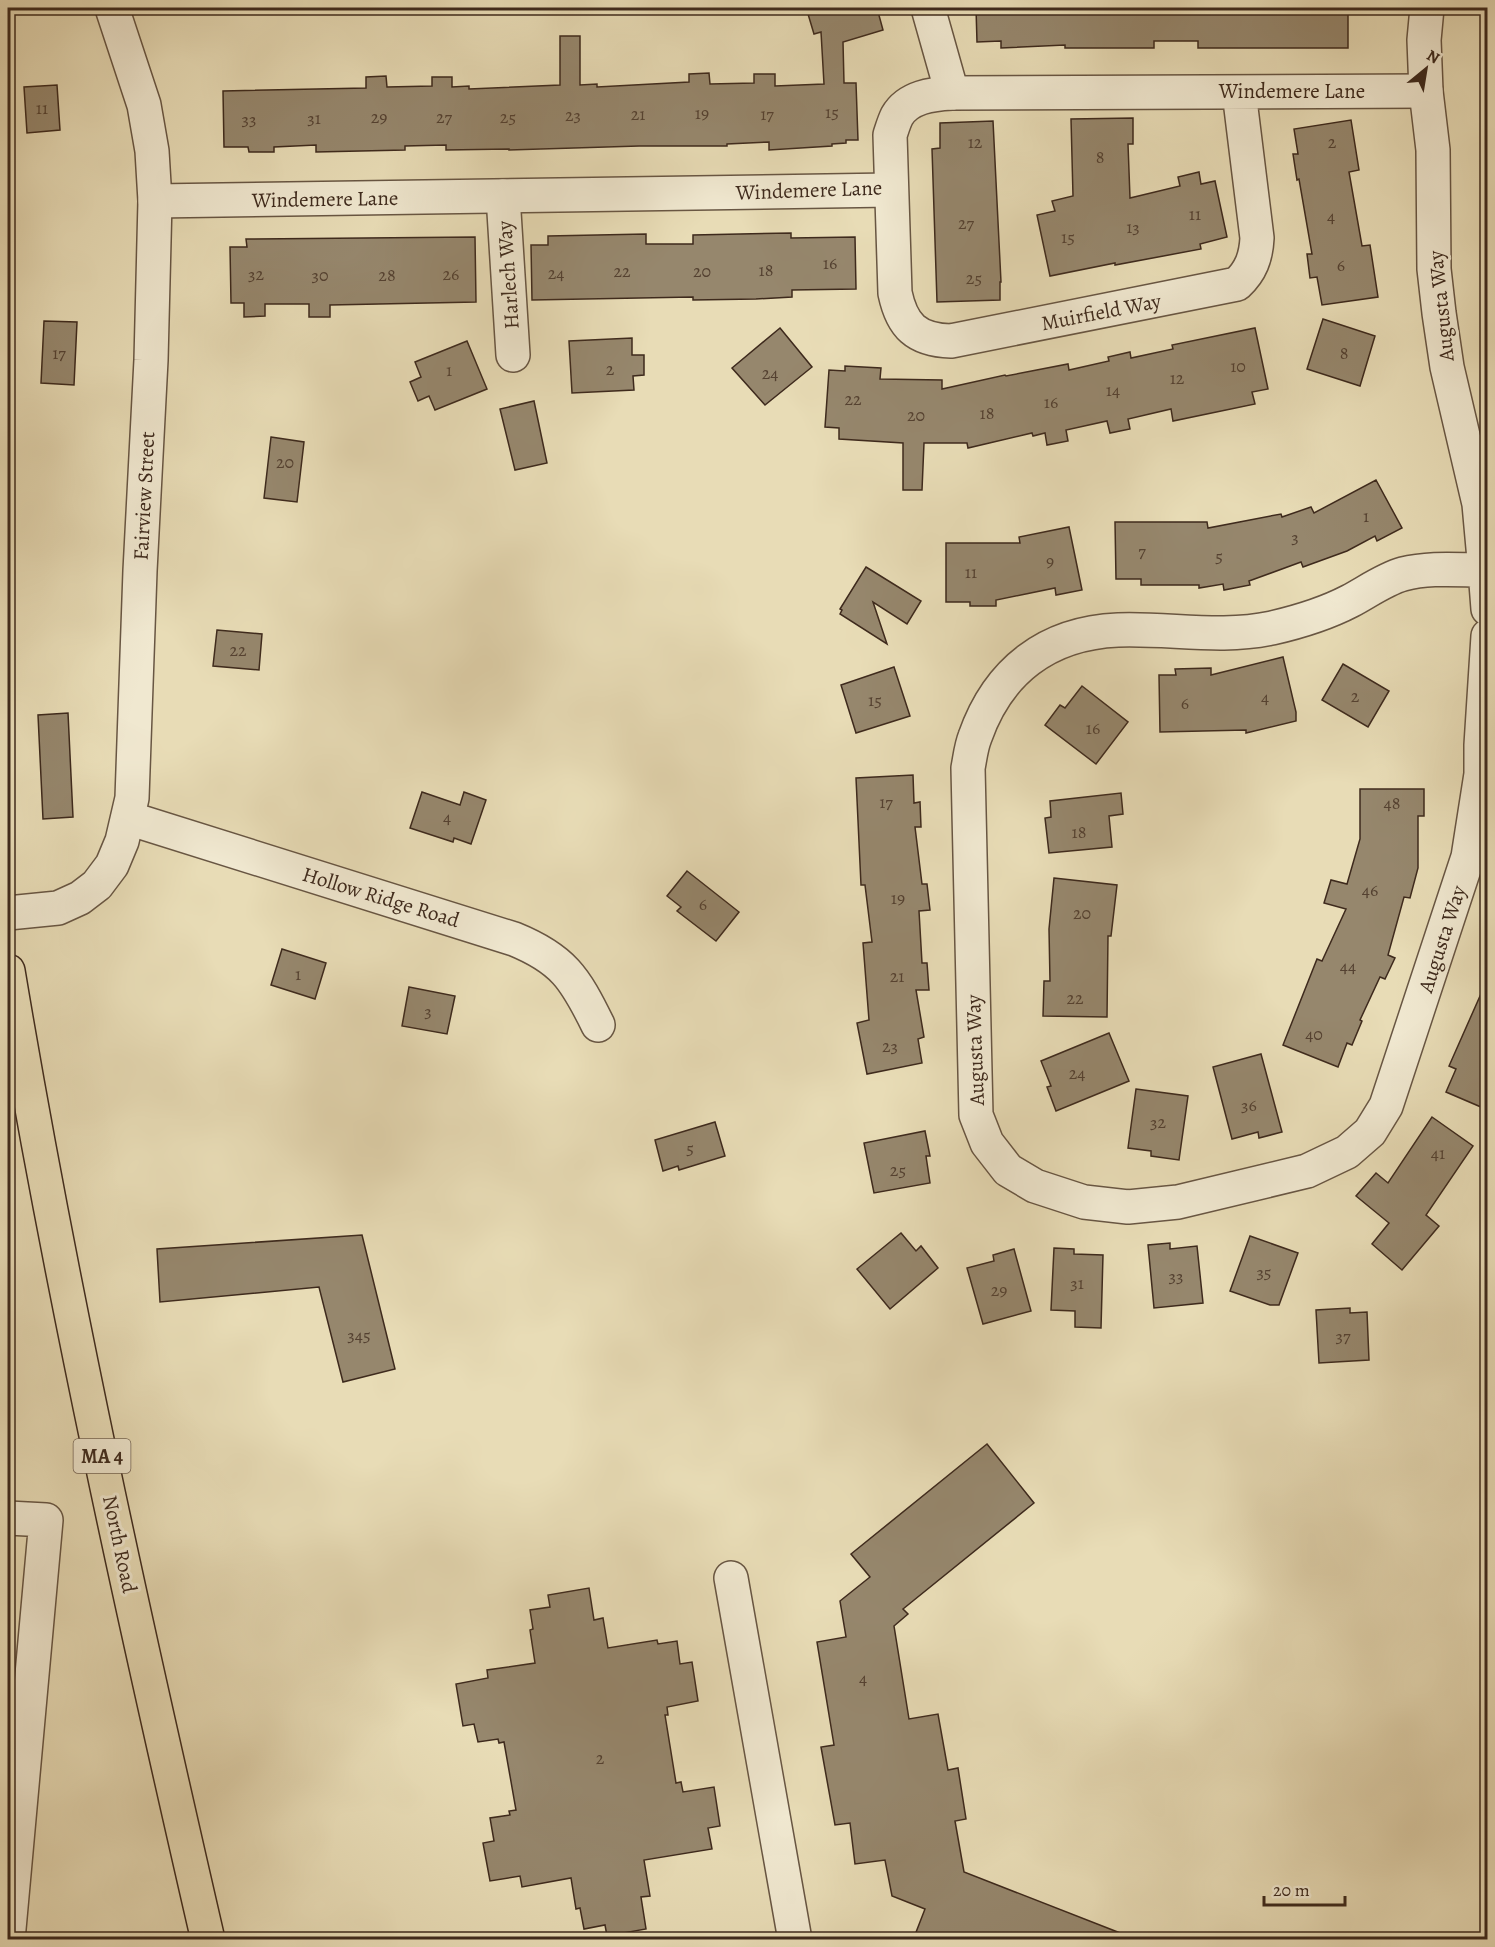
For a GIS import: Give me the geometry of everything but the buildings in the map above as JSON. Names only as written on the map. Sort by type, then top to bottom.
[{"type":"main road","name":"North Road","points":[[8,971],[26,1082],[87,1387],[157,1717],[208,1940]]},
{"type":"street","name":"Fairview Street","points":[[8,914],[58,908],[80,898],[97,885],[112,865],[122,841],[132,798],[140,571],[151,360],[155,201],[152,151],[144,105],[112,8]]},
{"type":"street","points":[[928,8],[952,93]]},
{"type":"street","name":"Augusta Way","points":[[1415,8],[1424,40]]},
{"type":"street","name":"Augusta Way","points":[[1427,8],[1424,40],[1426,91],[1433,150],[1434,269],[1438,313],[1447,367],[1479,504],[1488,609]]},
{"type":"street","name":"Windemere Lane","points":[[155,201],[891,190],[890,135],[897,116],[911,102],[930,94],[1426,91]]},
{"type":"street","name":"Muirfield Way","points":[[891,190],[895,292],[899,310],[908,325],[920,335],[935,340],[951,341],[1223,289],[1237,284],[1246,276],[1257,251],[1239,92]]},
{"type":"street","name":"Harlech Way","points":[[503,196],[513,355]]},
{"type":"street","name":"Augusta Way","points":[[1485,570],[1435,570],[1402,575],[1347,602],[1272,628],[1235,633],[1199,634],[1118,630],[1083,634],[1050,645],[1024,662],[1002,684],[988,707],[974,738],[968,768],[976,1115],[987,1143],[1008,1170],[1035,1186],[1084,1202],[1128,1207],[1178,1202],[1307,1171],[1347,1152],[1370,1132],[1386,1106],[1468,857],[1484,744],[1488,636]]},
{"type":"street","name":"Hollow Ridge Road","points":[[128,818],[537,948],[558,963],[573,979],[598,1025]]},
{"type":"street","points":[[8,1518],[46,1520],[8,1940]]},
{"type":"street","points":[[732,1578],[795,1940]]}]
